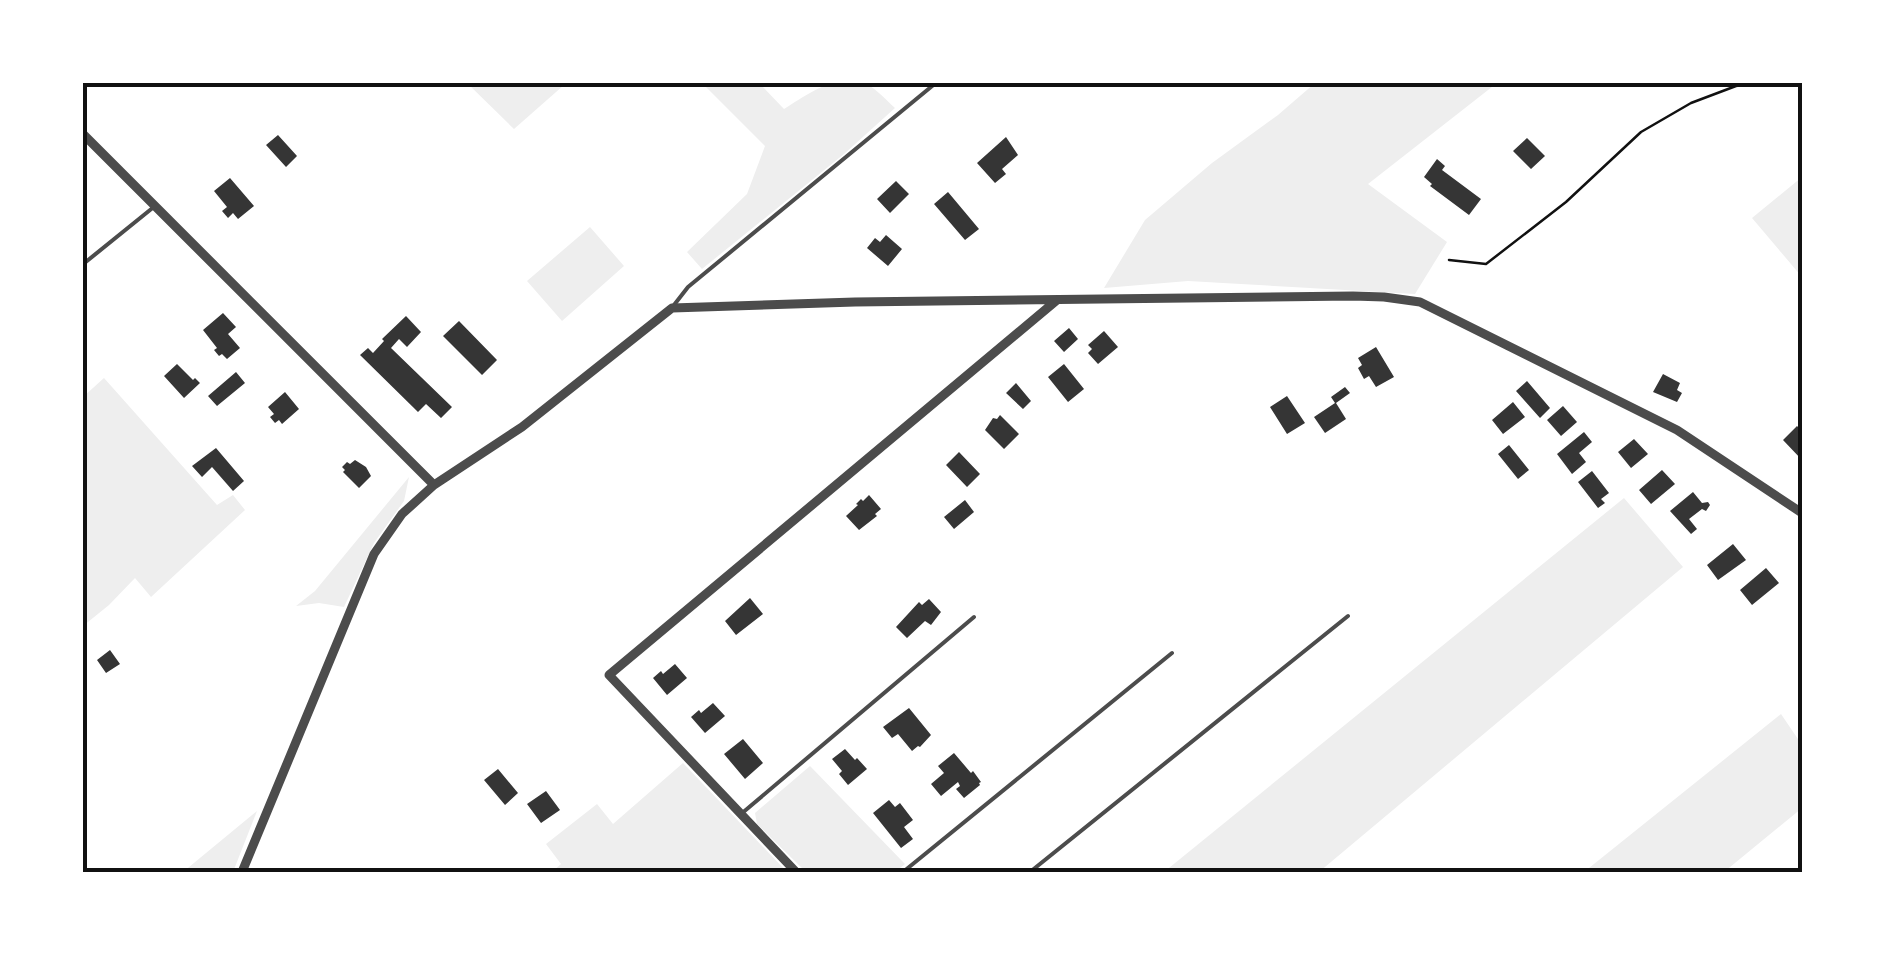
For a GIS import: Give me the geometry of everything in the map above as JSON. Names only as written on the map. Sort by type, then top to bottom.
[{"type":"street","points":[[82,133],[434,485]]},
{"type":"street","points":[[242,872],[374,554],[402,514],[434,485],[522,428],[672,308],[1354,296],[1420,302],[1677,430],[1802,513]]},
{"type":"street","points":[[796,872],[609,675],[1057,300]]},
{"type":"lane","points":[[672,308],[688,287],[937,82]]},
{"type":"lane","points":[[82,264],[155,206]]},
{"type":"lane","points":[[1030,872],[1348,616]]},
{"type":"lane","points":[[741,814],[974,617]]},
{"type":"lane","points":[[902,872],[1172,652]]},
{"type":"path","points":[[1449,260],[1486,264],[1566,202],[1641,132],[1692,103],[1736,86],[1761,82]]},
{"type":"shaded area","points":[[862,82],[895,108],[702,269],[687,252],[747,194],[765,146],[702,83],[759,83],[784,109],[830,84]]},
{"type":"shaded area","points":[[467,83],[564,85],[514,129]]},
{"type":"shaded area","points":[[1315,83],[1497,83],[1368,184],[1447,242],[1415,294],[1188,281],[1104,288],[1145,220]]},
{"type":"shaded area","points":[[1802,177],[1802,277],[1752,218]]},
{"type":"shaded area","points":[[590,227],[624,266],[562,321],[527,281]]},
{"type":"shaded area","points":[[104,378],[217,505],[233,495],[245,510],[151,597],[135,578],[83,626],[83,397]]},
{"type":"shaded area","points":[[409,477],[404,501],[374,543],[344,607],[319,603],[296,606],[315,591]]},
{"type":"shaded area","points":[[1624,498],[1683,567],[1319,872],[1164,872]]},
{"type":"shaded area","points":[[1781,714],[1802,745],[1802,808],[1724,872],[1584,872]]},
{"type":"shaded area","points":[[683,763],[787,872],[552,872],[561,864],[546,844],[597,804],[613,824]]},
{"type":"shaded area","points":[[810,766],[905,864],[895,872],[806,872],[757,824],[755,813]]},
{"type":"shaded area","points":[[257,811],[233,872],[183,872]]},
{"type":"building","points":[[278,135],[297,156],[286,167],[266,145]]},
{"type":"building","points":[[1006,137],[1018,155],[1002,169],[1006,174],[995,183],[977,163]]},
{"type":"building","points":[[1527,138],[1545,156],[1531,169],[1513,151]]},
{"type":"building","points":[[1437,159],[1445,166],[1442,170],[1481,199],[1469,215],[1430,186],[1424,177]]},
{"type":"building","points":[[230,178],[254,206],[238,219],[233,213],[228,218],[222,211],[227,207],[214,191]]},
{"type":"building","points":[[896,181],[909,194],[890,213],[877,199]]},
{"type":"building","points":[[948,192],[979,229],[965,240],[934,204]]},
{"type":"building","points":[[886,235],[902,249],[888,266],[867,248],[875,238],[880,242]]},
{"type":"building","points":[[223,313],[236,327],[228,334],[240,348],[227,359],[214,350],[217,348],[203,330]]},
{"type":"building","points":[[406,316],[421,332],[407,347],[399,339],[391,348],[452,407],[441,418],[426,404],[418,412],[360,355],[368,348],[373,353]]},
{"type":"building","points":[[459,321],[497,360],[482,375],[443,336]]},
{"type":"building","points":[[1069,328],[1078,339],[1064,352],[1054,341]]},
{"type":"building","points":[[1104,331],[1118,347],[1098,364],[1088,353],[1092,349],[1088,345]]},
{"type":"building","points":[[1376,347],[1394,377],[1376,387],[1369,376],[1364,379],[1358,358]]},
{"type":"building","points":[[177,364],[200,383],[184,398],[164,376]]},
{"type":"building","points":[[1064,364],[1084,389],[1068,402],[1048,377]]},
{"type":"building","points":[[236,372],[245,383],[217,406],[208,396]]},
{"type":"building","points":[[1663,374],[1680,383],[1677,390],[1682,393],[1677,402],[1653,392]]},
{"type":"building","points":[[1527,381],[1550,408],[1540,418],[1516,391]]},
{"type":"building","points":[[1016,383],[1031,401],[1023,409],[1006,393]]},
{"type":"building","points":[[1345,387],[1350,393],[1336,403],[1346,419],[1325,433],[1314,417],[1335,403],[1331,397]]},
{"type":"building","points":[[285,392],[299,409],[282,424],[279,420],[275,423],[268,407]]},
{"type":"building","points":[[1287,396],[1305,423],[1287,434],[1270,407]]},
{"type":"building","points":[[1513,402],[1525,417],[1503,434],[1492,420]]},
{"type":"building","points":[[1563,406],[1577,422],[1561,436],[1547,420]]},
{"type":"building","points":[[1000,415],[1019,434],[1004,449],[985,430]]},
{"type":"building","points":[[1797,426],[1802,431],[1802,460],[1783,440]]},
{"type":"building","points":[[1584,432],[1592,442],[1579,453],[1586,462],[1572,474],[1557,454]]},
{"type":"building","points":[[1634,439],[1648,454],[1631,468],[1618,452]]},
{"type":"building","points":[[1509,445],[1529,470],[1518,479],[1498,454]]},
{"type":"building","points":[[216,448],[244,481],[233,491],[212,467],[202,477],[192,466]]},
{"type":"building","points":[[959,452],[980,474],[967,487],[946,465]]},
{"type":"building","points":[[355,460],[371,476],[359,488],[342,467]]},
{"type":"building","points":[[1662,470],[1675,484],[1651,504],[1639,490]]},
{"type":"building","points":[[1592,471],[1609,493],[1598,508],[1578,482]]},
{"type":"building","points":[[1693,492],[1702,503],[1710,505],[1689,519],[1697,529],[1691,534],[1670,511]]},
{"type":"building","points":[[869,495],[881,509],[859,530],[846,516]]},
{"type":"building","points":[[965,500],[974,512],[954,529],[944,517]]},
{"type":"building","points":[[1733,544],[1746,560],[1718,580],[1707,565]]},
{"type":"building","points":[[1766,568],[1779,583],[1752,605],[1740,590]]},
{"type":"building","points":[[750,598],[763,614],[736,635],[725,621]]},
{"type":"building","points":[[929,599],[941,612],[931,625],[925,621],[907,638],[896,627],[919,602],[922,605]]},
{"type":"building","points":[[110,650],[120,664],[106,673],[97,660]]},
{"type":"building","points":[[675,664],[687,678],[667,695],[653,678]]},
{"type":"building","points":[[713,703],[725,716],[705,733],[691,717]]},
{"type":"building","points":[[909,708],[931,735],[912,751],[898,734],[892,738],[883,727]]},
{"type":"building","points":[[743,739],[763,763],[745,779],[724,754]]},
{"type":"building","points":[[845,749],[867,769],[848,785],[832,759]]},
{"type":"building","points":[[954,753],[981,782],[964,798],[956,789],[960,786],[958,782],[941,796],[931,784],[944,773],[938,766]]},
{"type":"building","points":[[498,769],[518,793],[505,805],[484,780]]},
{"type":"building","points":[[546,791],[560,810],[541,823],[527,804]]},
{"type":"building","points":[[889,800],[895,807],[900,803],[913,820],[904,827],[913,839],[901,848],[873,813]]}]
